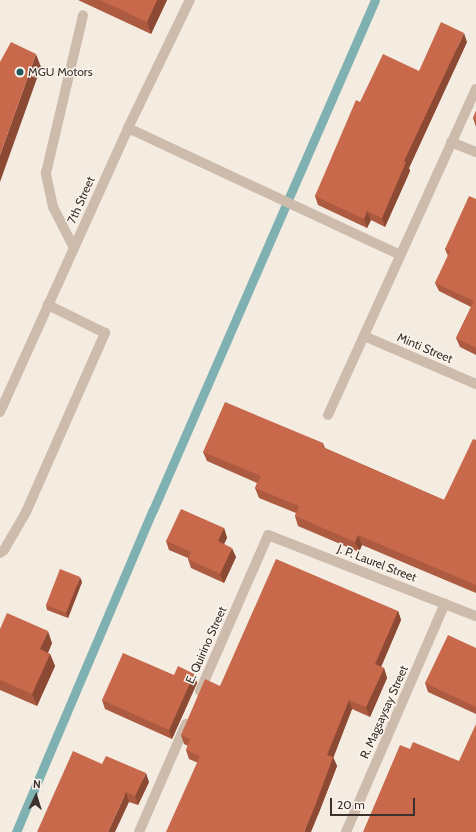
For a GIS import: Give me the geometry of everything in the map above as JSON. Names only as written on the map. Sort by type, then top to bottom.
[{"type":"street","name":"7th Street","points":[[0,412],[128,128],[190,0]]},
{"type":"street","points":[[74,248],[52,207],[46,173],[83,14]]},
{"type":"street","points":[[328,415],[476,89]]},
{"type":"street","points":[[128,128],[400,256]]},
{"type":"street","points":[[451,142],[476,152]]},
{"type":"street","points":[[0,553],[4,550],[26,512],[105,333],[48,305]]},
{"type":"street","name":"Minti Street","points":[[364,336],[476,384]]},
{"type":"street","name":"J. P. Laurel Street","points":[[268,535],[476,616]]},
{"type":"street","name":"E. Quirino Street","points":[[196,702],[268,535]]},
{"type":"street","name":"R. Magsaysay Street","points":[[346,832],[445,603]]},
{"type":"street","points":[[139,832],[189,716]]},
{"type":"building","points":[[100,0],[157,0],[147,22]]},
{"type":"building","points":[[441,22],[464,33],[404,161],[406,162],[382,218],[367,211],[364,219],[315,196],[356,100],[360,102],[383,54],[419,71]]},
{"type":"building","points":[[11,42],[36,54],[0,155],[0,62]]},
{"type":"building","points":[[476,111],[476,120],[473,118]]},
{"type":"building","points":[[469,196],[476,199],[476,348],[456,338],[474,301],[435,283],[450,251],[445,249]]},
{"type":"building","points":[[225,402],[323,443],[322,447],[444,500],[473,439],[476,440],[476,585],[358,535],[355,542],[295,516],[299,506],[255,488],[261,476],[203,452]]},
{"type":"building","points":[[181,509],[224,528],[218,541],[232,548],[220,574],[188,559],[191,552],[166,541]]},
{"type":"building","points":[[276,559],[398,611],[375,664],[384,668],[366,707],[349,700],[327,755],[333,757],[304,832],[166,832],[200,756],[186,750],[190,739],[181,735],[205,679],[220,686]]},
{"type":"building","points":[[60,569],[80,577],[66,613],[46,605]]},
{"type":"building","points":[[7,613],[48,631],[40,649],[50,654],[32,694],[0,680],[0,629]]},
{"type":"building","points":[[448,635],[476,648],[476,707],[425,683]]},
{"type":"building","points":[[123,653],[174,675],[178,666],[194,674],[169,730],[102,700]]},
{"type":"building","points":[[476,724],[476,832],[363,832],[400,745],[410,749],[413,742],[459,761]]},
{"type":"building","points":[[73,751],[102,764],[106,756],[146,773],[135,796],[126,792],[108,832],[37,832]]},
{"type":"waterway","points":[[16,832],[153,510],[375,0]]},
{"type":"place","name":"MGU Motors","points":[[20,72]]}]
